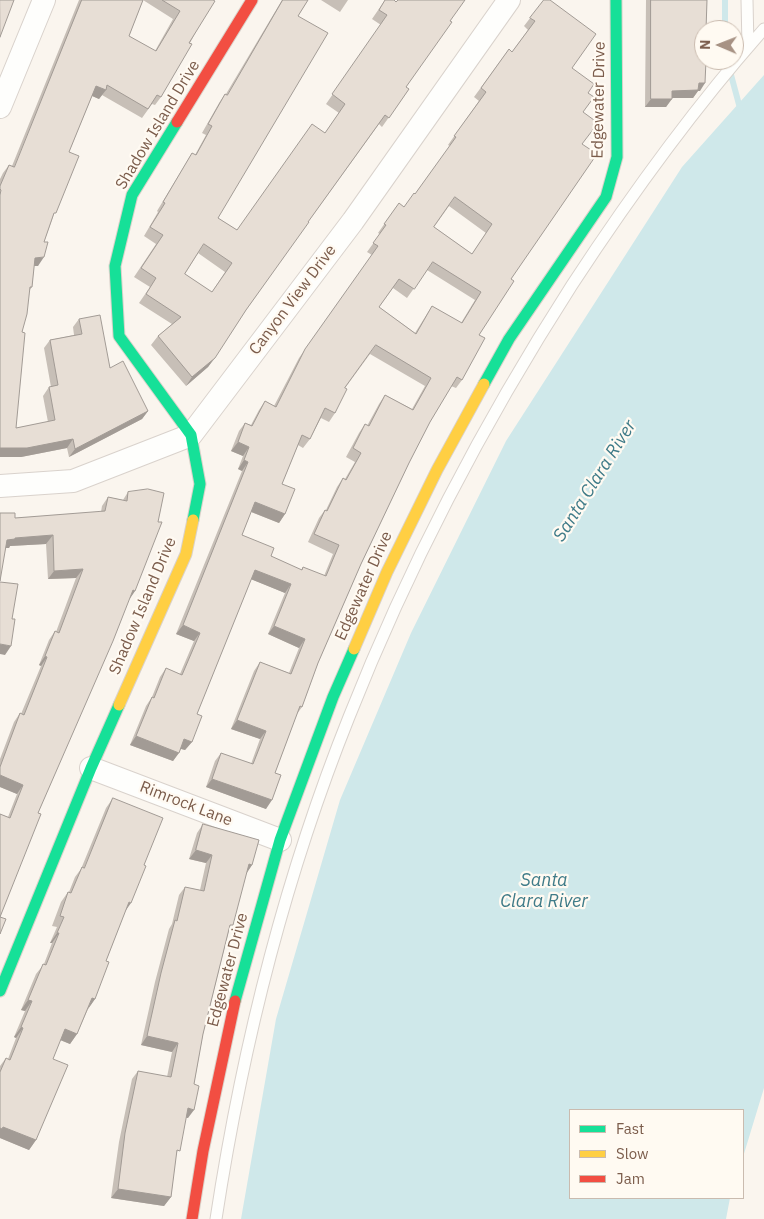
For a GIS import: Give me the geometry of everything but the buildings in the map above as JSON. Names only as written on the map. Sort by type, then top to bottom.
[{"type":"street","points":[[0,107],[44,0]]},
{"type":"street","name":"Shadow Island Drive","points":[[0,991],[90,768],[186,554],[200,484],[191,435],[119,336],[115,266],[132,195],[252,0]]},
{"type":"street","name":"Canyon View Drive","points":[[191,435],[353,220],[509,0]]},
{"type":"street","name":"Edgewater Drive","points":[[192,1219],[203,1151],[230,1020],[280,840],[333,697],[387,572],[437,470],[509,339],[606,197],[617,157],[616,0]]},
{"type":"street","points":[[0,486],[73,481],[191,435]]},
{"type":"street","name":"Rimrock Lane","points":[[90,768],[280,840]]},
{"type":"lane","points":[[744,51],[748,0]]},
{"type":"lane","points":[[744,51],[764,29]]},
{"type":"lane","points":[[216,1219],[237,1098],[253,1023],[280,922],[305,841],[348,719],[391,616],[433,526],[482,434],[532,347],[612,224],[674,139],[728,70]]},
{"type":"lane","points":[[280,840],[298,839],[305,841]]},
{"type":"water","name":"Santa Clara River","points":[[764,75],[764,1088],[744,1154],[744,1109],[569,1109],[569,1199],[730,1199],[726,1219],[241,1219],[276,1019],[340,800],[411,633],[506,441],[682,167]]},
{"type":"waterway","points":[[725,0],[725,20]]},
{"type":"waterway","points":[[730,70],[741,112]]},
{"type":"traffic: fast","points":[[484,384],[509,339],[606,197],[617,157],[616,0]]},
{"type":"traffic: fast","points":[[177,122],[132,195],[115,266],[119,336],[191,435],[200,484],[193,520]]},
{"type":"traffic: fast","points":[[235,1001],[280,840],[333,697],[354,649]]},
{"type":"traffic: fast","points":[[0,991],[91,768],[119,705]]},
{"type":"traffic: slow","points":[[354,649],[387,572],[437,470],[484,384]]},
{"type":"traffic: slow","points":[[119,705],[186,554],[193,520]]},
{"type":"traffic: jam","points":[[177,122],[252,0]]},
{"type":"traffic: jam","points":[[192,1219],[203,1151],[235,1001]]}]
